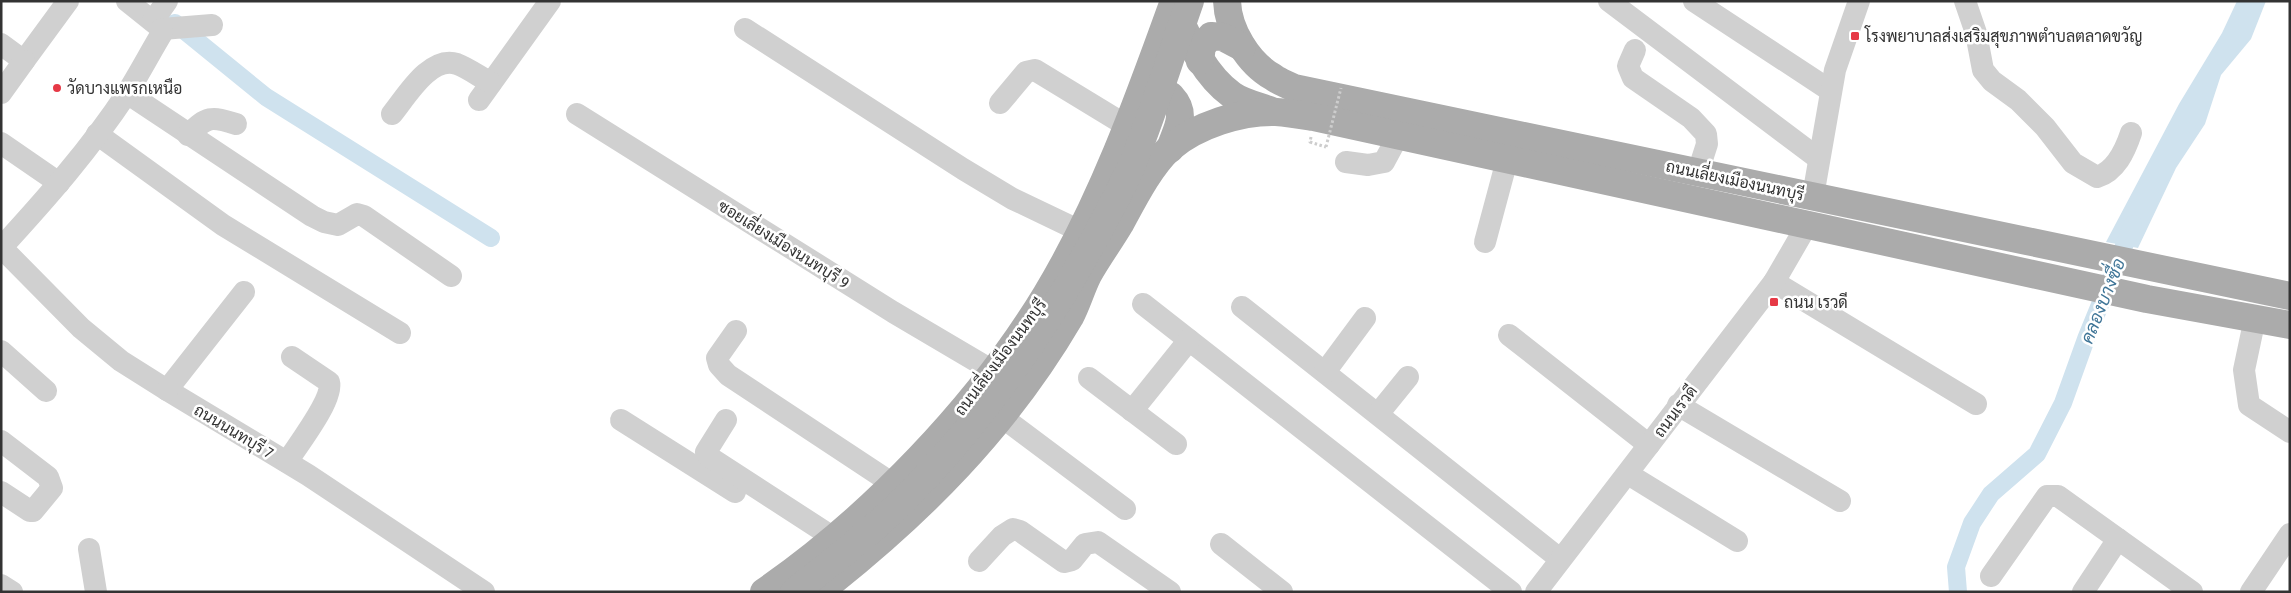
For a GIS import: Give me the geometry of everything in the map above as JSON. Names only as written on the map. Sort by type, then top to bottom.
[{"type":"main road","name":"ถนนเลี่ยงเมืองนนทบุรี","points":[[1227,1],[1234,30],[1242,47],[1272,77],[1294,88],[2290,296]]},
{"type":"main road","name":"ถนนเลี่ยงเมืองนนทบุรี","points":[[1179,2],[1200,60],[1214,79],[1233,96],[1275,112],[1314,117],[2147,299],[2290,325]]},
{"type":"main road","name":"ถนนเลี่ยงเมืองนนทบุรี","points":[[764,592],[834,538],[921,457],[993,371],[1046,295],[1080,231],[1097,197],[1179,2]]},
{"type":"main road","points":[[794,592],[879,523],[947,452],[981,412],[1062,298],[1113,204],[1132,164],[1179,2]]},
{"type":"main road","points":[[1200,60],[1202,46],[1211,36],[1223,37],[1242,47]]},
{"type":"main road","points":[[1128,124],[1160,96],[1171,96],[1178,104],[1181,117],[1170,149]]},
{"type":"main road","name":"ถนนเลี่ยงเมืองนนทบุรี","points":[[819,592],[901,525],[1008,422],[1032,376],[1071,315],[1089,275],[1135,197],[1170,149],[1189,136],[1217,122],[1241,116],[1275,112]]},
{"type":"street","points":[[1,93],[68,1]]},
{"type":"street","points":[[126,1],[161,15],[212,25]]},
{"type":"street","points":[[392,114],[426,72],[438,65],[456,64],[485,92],[550,1]]},
{"type":"street","points":[[1609,1],[1820,160]]},
{"type":"street","points":[[1694,1],[1831,91]]},
{"type":"street","points":[[1813,196],[1831,91],[1841,48],[1859,1]]},
{"type":"street","points":[[1966,1],[1976,33],[1983,70],[1992,81],[2018,100],[2045,127],[2073,163],[2097,177],[2106,174],[2124,153],[2131,133]]},
{"type":"street","points":[[2,248],[59,183],[127,93],[162,33],[161,15]]},
{"type":"street","points":[[745,30],[1013,199],[1080,231]]},
{"type":"street","points":[[1,44],[24,61]]},
{"type":"street","points":[[1635,50],[1628,66],[1633,78],[1691,118],[1706,134],[1707,144],[1698,172]]},
{"type":"street","points":[[1000,103],[1026,72],[1035,70],[1128,124]]},
{"type":"street","points":[[127,93],[312,216],[324,222],[338,225],[357,214],[364,216],[451,276]]},
{"type":"street","name":"ซอยเลี่ยงเมืองนนทบุรี 9","points":[[577,114],[885,307],[993,371]]},
{"type":"street","points":[[188,135],[208,118],[236,124]]},
{"type":"street","points":[[97,134],[223,225],[400,333]]},
{"type":"street","points":[[1346,162],[1368,165],[1384,162],[1398,136]]},
{"type":"street","points":[[1,142],[59,183]]},
{"type":"street","points":[[1485,242],[1507,160]]},
{"type":"street","name":"ถนนเรวดี","points":[[1536,592],[1774,282],[1807,225]]},
{"type":"street","name":"ถนนนนทบุรี 7","points":[[2,248],[86,333],[121,361],[286,462],[484,592]]},
{"type":"street","points":[[1774,282],[1976,404]]},
{"type":"street","points":[[167,390],[244,292]]},
{"type":"street","points":[[1143,304],[1511,592]]},
{"type":"street","points":[[1242,306],[1560,559]]},
{"type":"street","points":[[1325,372],[1365,318]]},
{"type":"street","points":[[2255,318],[2244,370],[2249,405],[2290,432]]},
{"type":"street","points":[[736,331],[717,358],[719,365],[728,375],[893,484]]},
{"type":"street","points":[[1509,336],[1649,445]]},
{"type":"street","points":[[1132,411],[1189,340]]},
{"type":"street","points":[[1,351],[46,391]]},
{"type":"street","points":[[286,462],[322,408],[330,391],[330,382],[292,357]]},
{"type":"street","points":[[1378,414],[1408,377]]},
{"type":"street","points":[[1088,378],[1176,444]]},
{"type":"street","points":[[1678,406],[1840,501]]},
{"type":"street","points":[[620,420],[733,491],[740,492],[751,485]]},
{"type":"street","points":[[726,420],[706,452],[709,456],[834,538]]},
{"type":"street","points":[[1008,422],[1125,510]]},
{"type":"street","points":[[1,441],[48,477],[52,488],[33,511],[30,511],[1,492]]},
{"type":"street","points":[[1628,474],[1737,541]]},
{"type":"street","points":[[1990,576],[2047,496],[2058,496],[2192,592]]},
{"type":"street","points":[[979,561],[1002,536],[1013,529],[1020,531],[1064,562],[1072,560],[1085,544],[1098,542],[1170,592]]},
{"type":"street","points":[[2251,592],[2290,534]]},
{"type":"street","points":[[2083,592],[2118,539]]},
{"type":"street","points":[[1221,544],[1282,592]]},
{"type":"street","points":[[89,549],[96,592]]},
{"type":"street","points":[[1,584],[12,592]]},
{"type":"path","points":[[1310,142],[1326,147],[1341,88]]},
{"type":"water","points":[[2237,1],[2266,1],[2251,39],[2221,75],[2205,124],[2176,168],[2138,248],[2106,242],[2179,104],[2222,33]]},
{"type":"waterway","points":[[175,23],[266,97],[491,238]]},
{"type":"waterway","name":"คลองบางซื่อ","points":[[1958,592],[1956,567],[1972,523],[1991,494],[2037,454],[2063,403],[2086,339],[2133,224]]},
{"type":"place","name":"โรงพยาบาลส่งเสริมสุขภาพตำบลตลาดขวัญ","points":[[1855,36]]},
{"type":"place","name":"วัดบางแพรกเหนือ","points":[[57,88]]},
{"type":"place","name":"ถนน เรวดี","points":[[1774,302]]}]
